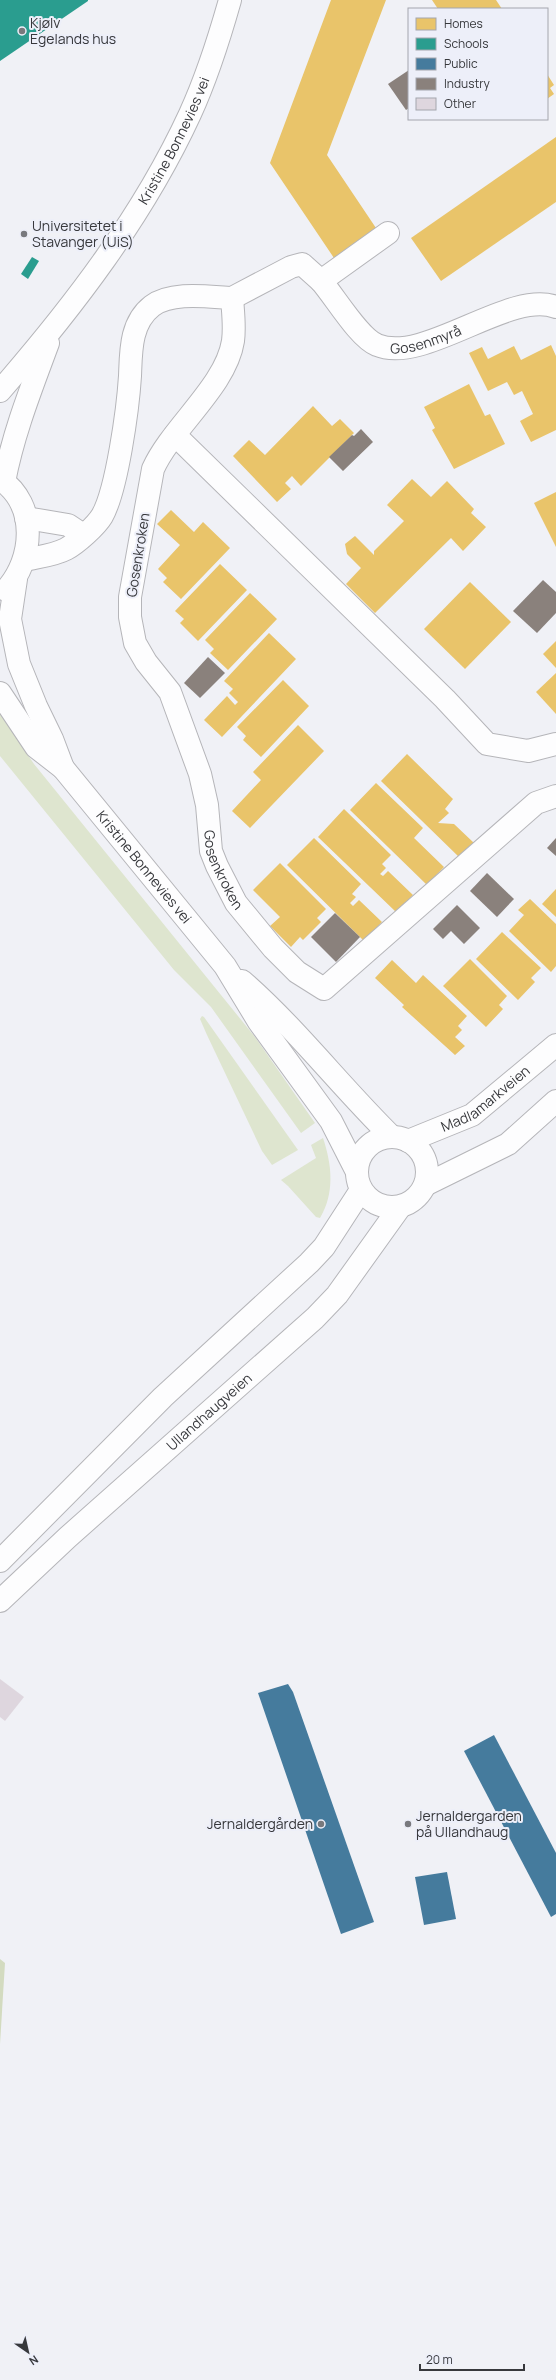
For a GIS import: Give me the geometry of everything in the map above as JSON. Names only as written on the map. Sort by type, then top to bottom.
[{"type":"main road","name":"Kristine Bonnevies vei","points":[[0,391],[54,329],[128,224],[164,163],[190,115],[207,75],[230,0]]},
{"type":"main road","points":[[321,281],[388,233]]},
{"type":"main road","name":"Gosenmyrå","points":[[232,298],[291,267],[302,264],[321,281],[362,334],[377,345],[393,348],[415,347],[514,309],[550,304],[556,307]]},
{"type":"main road","points":[[0,596],[21,570],[66,548],[94,526],[102,516],[114,479],[129,397],[132,340],[139,322],[152,306],[171,299],[232,298]]},
{"type":"main road","name":"Gosenkroken","points":[[232,298],[233,341],[221,373],[161,452],[153,469],[130,597],[130,617],[135,643],[146,662],[170,692],[190,742],[207,805],[211,850],[219,871],[236,903],[273,948],[297,972],[319,988],[324,989],[332,984],[420,903],[536,803],[556,796]]},
{"type":"main road","name":"Kristine Bonnevies vei","points":[[54,329],[24,405],[2,480],[18,498],[26,518],[29,539],[10,619],[19,664],[36,706],[52,738],[62,768]]},
{"type":"main road","points":[[175,435],[445,699],[487,744],[528,751],[556,744]]},
{"type":"main road","points":[[26,518],[68,525],[83,535]]},
{"type":"main road","name":"Kristine Bonnevies vei","points":[[0,693],[36,746],[62,768],[225,966],[259,1022],[331,1121],[359,1180]]},
{"type":"main road","name":"Kristine Bonnevies vei","points":[[225,966],[277,1012],[357,1102],[400,1139]]},
{"type":"main road","name":"Madlamarkveien","points":[[400,1139],[472,1115],[556,1045]]},
{"type":"main road","points":[[425,1185],[508,1144],[556,1101]]},
{"type":"main road","points":[[381,1138],[400,1139],[417,1147],[427,1165],[425,1185],[419,1195],[411,1203],[400,1207],[378,1205],[368,1199],[359,1180],[359,1160],[372,1143],[381,1138]]},
{"type":"main road","points":[[0,1561],[163,1397],[309,1263],[324,1247],[359,1180]]},
{"type":"main road","name":"Ullandhaugveien","points":[[0,1601],[68,1537],[315,1318],[337,1295],[400,1207]]},
{"type":"green space","points":[[0,714],[34,764],[255,1037],[315,1123],[301,1133],[211,1007],[174,970],[0,756]]},
{"type":"green space","points":[[202,1016],[298,1150],[272,1165],[262,1151],[207,1035],[200,1019]]},
{"type":"green space","points":[[323,1138],[330,1169],[330,1189],[325,1208],[320,1218],[316,1217],[281,1180],[316,1158],[311,1145]]},
{"type":"green space","points":[[0,1959],[5,1963],[0,2044]]},
{"type":"building: Homes","points":[[331,0],[386,0],[327,155],[378,231],[336,261],[270,163]]},
{"type":"building: Homes","points":[[432,0],[496,0],[501,8],[437,8]]},
{"type":"building: Homes","points":[[548,76],[554,85],[550,88],[554,94],[548,98]]},
{"type":"building: Homes","points":[[556,137],[556,202],[441,281],[411,238]]},
{"type":"building: Homes","points":[[551,345],[556,356],[556,430],[531,442],[520,421],[533,414],[522,391],[514,395],[507,382],[488,391],[469,353],[482,347],[488,359],[514,346],[521,360]]},
{"type":"building: Homes","points":[[469,384],[485,416],[490,414],[505,444],[454,469],[432,430],[435,428],[424,407]]},
{"type":"building: Homes","points":[[313,406],[332,426],[340,419],[354,433],[301,486],[292,476],[285,483],[291,489],[277,502],[233,456],[249,440],[265,455]]},
{"type":"building: Homes","points":[[412,479],[431,497],[447,481],[474,509],[471,513],[486,527],[463,551],[451,538],[375,613],[346,584],[361,568],[347,554],[345,544],[355,536],[374,555],[374,551],[404,521],[387,505]]},
{"type":"building: Homes","points":[[556,492],[556,547],[534,503]]},
{"type":"building: Homes","points":[[171,510],[194,532],[203,522],[230,548],[181,599],[163,582],[167,578],[158,569],[180,545],[157,524]]},
{"type":"building: Homes","points":[[220,564],[247,590],[198,641],[180,623],[184,619],[175,611]]},
{"type":"building: Homes","points":[[470,582],[511,622],[465,669],[424,629]]},
{"type":"building: Homes","points":[[250,593],[277,619],[228,670],[210,653],[214,649],[205,640]]},
{"type":"building: Homes","points":[[269,633],[296,659],[222,737],[204,720],[227,696],[235,705],[238,702],[229,693],[233,689],[224,681]]},
{"type":"building: Homes","points":[[556,641],[556,668],[543,654]]},
{"type":"building: Homes","points":[[556,673],[556,714],[536,692]]},
{"type":"building: Homes","points":[[283,680],[309,706],[261,757],[243,740],[246,736],[237,727]]},
{"type":"building: Homes","points":[[298,725],[324,751],[250,828],[232,811],[261,780],[253,772]]},
{"type":"building: Homes","points":[[407,754],[453,799],[445,809],[449,813],[438,823],[454,824],[474,843],[460,858],[381,781]]},
{"type":"building: Homes","points":[[376,783],[423,828],[414,838],[444,867],[427,885],[350,810]]},
{"type":"building: Homes","points":[[344,809],[391,855],[382,864],[386,868],[380,874],[383,876],[388,871],[413,895],[396,912],[318,837]]},
{"type":"building: Homes","points":[[314,838],[361,884],[352,894],[356,897],[350,903],[353,906],[359,900],[382,922],[364,941],[287,865]]},
{"type":"building: Homes","points":[[280,863],[326,909],[317,918],[321,922],[303,940],[300,937],[291,947],[270,926],[280,917],[253,890]]},
{"type":"building: Homes","points":[[556,889],[556,917],[542,904]]},
{"type":"building: Homes","points":[[530,899],[556,924],[556,966],[551,972],[509,931],[524,915],[518,910]]},
{"type":"building: Homes","points":[[502,932],[541,968],[531,978],[535,982],[518,1000],[476,959]]},
{"type":"building: Homes","points":[[470,959],[507,996],[499,1005],[503,1009],[486,1027],[443,986]]},
{"type":"building: Homes","points":[[392,960],[416,983],[423,975],[467,1016],[458,1026],[462,1030],[455,1037],[465,1046],[455,1055],[402,1007],[404,1005],[375,978]]},
{"type":"building: Schools","name":"Kjølv Egelands hus","points":[[0,0],[88,0],[88,1],[0,61]]},
{"type":"building: Schools","points":[[32,257],[39,261],[28,279],[21,274]]},
{"type":"building: Public","name":"Jernaldergården","points":[[288,1684],[293,1692],[374,1922],[341,1934],[258,1693]]},
{"type":"building: Public","points":[[494,1735],[556,1853],[556,1914],[551,1917],[464,1751]]},
{"type":"building: Public","points":[[447,1872],[456,1919],[424,1925],[415,1877]]},
{"type":"building: Industry","points":[[408,71],[408,109],[406,110],[388,84]]},
{"type":"building: Industry","points":[[361,429],[373,442],[343,471],[329,457],[352,435],[354,436]]},
{"type":"building: Industry","points":[[543,580],[556,592],[556,613],[537,633],[513,611]]},
{"type":"building: Industry","points":[[208,657],[225,673],[200,698],[184,683]]},
{"type":"building: Industry","points":[[556,838],[556,856],[547,848]]},
{"type":"building: Industry","points":[[487,873],[514,899],[497,917],[470,891]]},
{"type":"building: Industry","points":[[457,905],[480,928],[464,944],[451,931],[443,939],[433,929]]},
{"type":"building: Industry","points":[[335,913],[360,937],[336,962],[311,937]]},
{"type":"building: Other","points":[[0,1679],[24,1697],[5,1721],[0,1717]]},
{"type":"place","name":"Kjølv Egelands hus","points":[[22,31]]},
{"type":"place","name":"Universitetet i Stavanger (UiS)","points":[[24,234]]},
{"type":"place","name":"Jernaldergården","points":[[321,1824]]},
{"type":"place","name":"Jernaldergarden på Ullandhaug","points":[[408,1824]]}]
